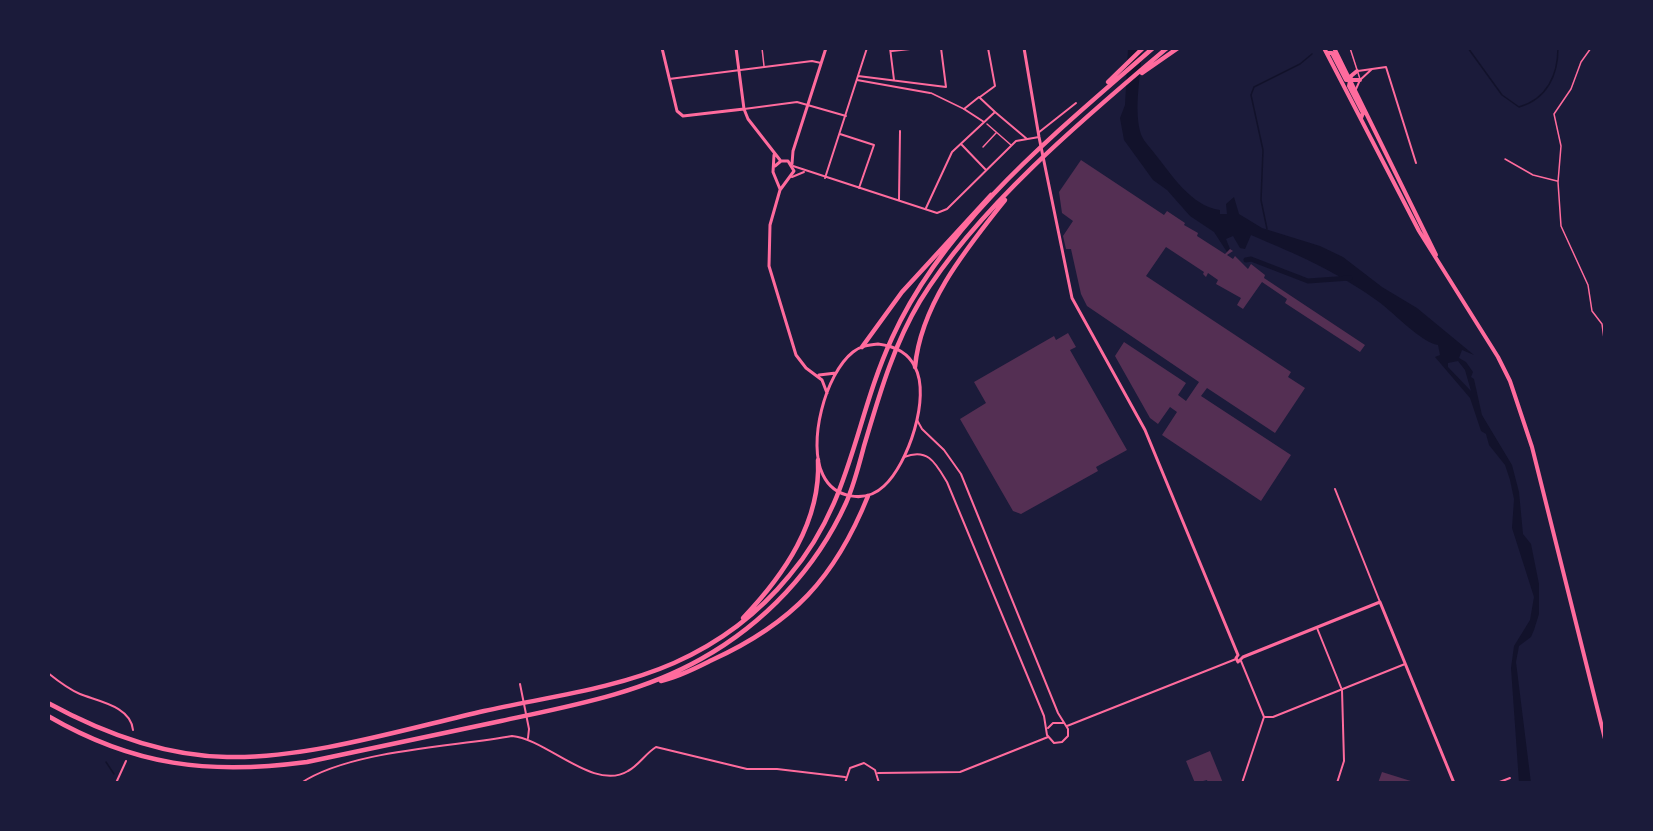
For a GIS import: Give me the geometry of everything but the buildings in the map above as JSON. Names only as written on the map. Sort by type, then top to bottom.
[{"type":"highway","points":[[862,347],[874,334],[902,292],[978,207],[1094,98],[1143,48]]},
{"type":"highway","points":[[1094,98],[1153,48]]},
{"type":"highway","points":[[1163,56],[1167,48]]},
{"type":"highway","points":[[650,684],[724,645],[776,603],[818,555],[851,489],[899,341],[935,280],[992,209],[1016,186],[1128,83],[1163,56],[1178,48]]},
{"type":"highway","points":[[48,702],[78,719],[150,747],[195,755],[263,756],[393,732],[625,680],[673,663],[718,640],[752,614],[791,575],[811,549],[842,487],[884,357],[913,297],[965,228],[1013,174]]},
{"type":"highway","points":[[915,367],[916,353],[928,321],[955,266],[1016,186]]},
{"type":"highway","points":[[718,640],[755,605],[781,573],[792,555],[815,501],[819,481],[818,460]]},
{"type":"highway","points":[[48,716],[115,749],[148,759],[226,769],[307,762],[573,706],[673,678],[733,651],[770,629],[802,603],[837,560],[868,495]]},
{"type":"main road","points":[[1334,48],[1436,255]]},
{"type":"main road","points":[[1325,50],[1332,53],[1344,78],[1360,80]]},
{"type":"main road","points":[[1325,50],[1419,231],[1498,357],[1519,405],[1592,679],[1605,739]]},
{"type":"main road","points":[[1357,71],[1351,76],[1349,86],[1363,113],[1360,118]]},
{"type":"street","points":[[662,48],[677,111],[684,116],[797,102],[846,116]]},
{"type":"street","points":[[736,48],[744,109],[748,119],[774,155],[807,172],[937,213],[947,209],[1016,141],[1039,135],[1076,104]]},
{"type":"street","points":[[826,48],[793,151],[790,178],[780,190],[770,225],[768,266],[796,355],[806,368],[817,375],[827,393]]},
{"type":"street","points":[[825,178],[867,48]]},
{"type":"street","points":[[894,80],[891,50],[919,48]]},
{"type":"street","points":[[858,76],[946,87],[940,48]]},
{"type":"street","points":[[985,122],[964,109],[995,86],[988,48]]},
{"type":"street","points":[[1024,48],[1072,298],[1145,430],[1237,657]]},
{"type":"street","points":[[669,79],[812,61],[821,63]]},
{"type":"street","points":[[1356,89],[1360,80],[1374,67]]},
{"type":"street","points":[[1357,71],[1386,67],[1416,163]]},
{"type":"street","points":[[857,80],[930,93]]},
{"type":"street","points":[[979,97],[1027,139]]},
{"type":"street","points":[[926,208],[948,159],[995,112]]},
{"type":"street","points":[[899,200],[900,131]]},
{"type":"street","points":[[840,134],[874,145],[859,188]]},
{"type":"street","points":[[961,144],[986,170]]},
{"type":"street","points":[[775,166],[793,151]]},
{"type":"street","points":[[774,155],[773,172],[778,179],[780,190]]},
{"type":"street","points":[[778,179],[790,178],[807,172]]},
{"type":"street","points":[[878,344],[890,346],[907,356],[915,367],[919,379],[917,419],[904,457],[884,486],[868,495],[847,496],[835,491],[825,479],[818,460],[818,426],[827,393],[836,373],[845,360],[862,347],[878,344]]},
{"type":"street","points":[[817,375],[836,373]]},
{"type":"street","points":[[917,419],[922,429],[953,460],[961,474],[1063,723]]},
{"type":"street","points":[[904,457],[922,453],[930,457],[947,482],[1048,728],[1048,737],[1054,743],[1062,742],[1068,736],[1067,726],[1063,723],[1055,722],[1048,728]]},
{"type":"street","points":[[1335,489],[1454,783]]},
{"type":"street","points":[[1067,726],[1237,657],[1242,659],[1380,602]]},
{"type":"street","points":[[1317,628],[1342,690],[1344,761],[1337,783]]},
{"type":"street","points":[[1242,659],[1264,717],[1242,783]]},
{"type":"street","points":[[1264,717],[1273,717],[1405,664]]},
{"type":"street","points":[[48,673],[79,694],[104,701],[121,712],[132,724],[133,730]]},
{"type":"street","points":[[520,684],[529,729],[528,738]]},
{"type":"street","points":[[301,783],[335,768],[414,749],[512,736],[528,738],[581,768],[603,776],[627,772],[644,754],[656,747],[747,769],[777,769],[845,777]]},
{"type":"street","points":[[878,773],[960,772],[1048,737]]},
{"type":"street","points":[[116,783],[126,761]]},
{"type":"street","points":[[845,783],[845,777],[850,768],[859,763],[868,764],[878,773],[879,783]]},
{"type":"street","points":[[1497,783],[1510,778]]},
{"type":"lane","points":[[762,48],[764,67]]},
{"type":"lane","points":[[1350,48],[1360,80]]},
{"type":"lane","points":[[930,93],[964,109]]},
{"type":"lane","points":[[985,122],[1011,146]]},
{"type":"lane","points":[[983,147],[996,132]]},
{"type":"path","points":[[1591,48],[1581,62],[1571,89],[1554,114],[1561,146],[1558,182],[1561,226],[1588,285],[1592,311],[1602,324],[1605,346]]},
{"type":"path","points":[[1504,159],[1533,174],[1558,182]]},
{"type":"shaded area","points":[[1128,48],[1142,48],[1138,100],[1138,121],[1141,134],[1175,180],[1191,196],[1200,203],[1220,210],[1220,214],[1227,214],[1226,204],[1234,197],[1239,214],[1262,228],[1320,246],[1343,257],[1382,287],[1417,308],[1474,355],[1462,350],[1459,358],[1466,362],[1473,372],[1471,377],[1474,379],[1482,415],[1512,465],[1519,492],[1523,534],[1531,544],[1539,584],[1539,614],[1531,637],[1519,646],[1516,662],[1531,783],[1519,783],[1511,668],[1514,646],[1530,620],[1534,597],[1512,528],[1514,499],[1510,480],[1505,465],[1489,445],[1486,434],[1481,431],[1470,398],[1435,357],[1440,355],[1438,345],[1424,339],[1379,302],[1348,282],[1301,257],[1251,235],[1245,249],[1240,248],[1233,236],[1226,239],[1230,249],[1227,252],[1214,232],[1190,216],[1167,190],[1153,180],[1124,140],[1120,118],[1125,105]],"holes":[[[1458,361],[1465,370],[1471,391],[1448,367],[1448,363]]]},
{"type":"waterway","points":[[1468,48],[1502,95],[1519,107],[1537,98],[1549,85],[1556,67],[1558,48]]},
{"type":"waterway","points":[[1267,229],[1261,200],[1263,150],[1251,95],[1254,87],[1300,64],[1312,54]]},
{"type":"waterway","points":[[1246,260],[1251,259],[1308,281],[1350,278]]},
{"type":"waterway","points":[[106,762],[114,774]]}]
